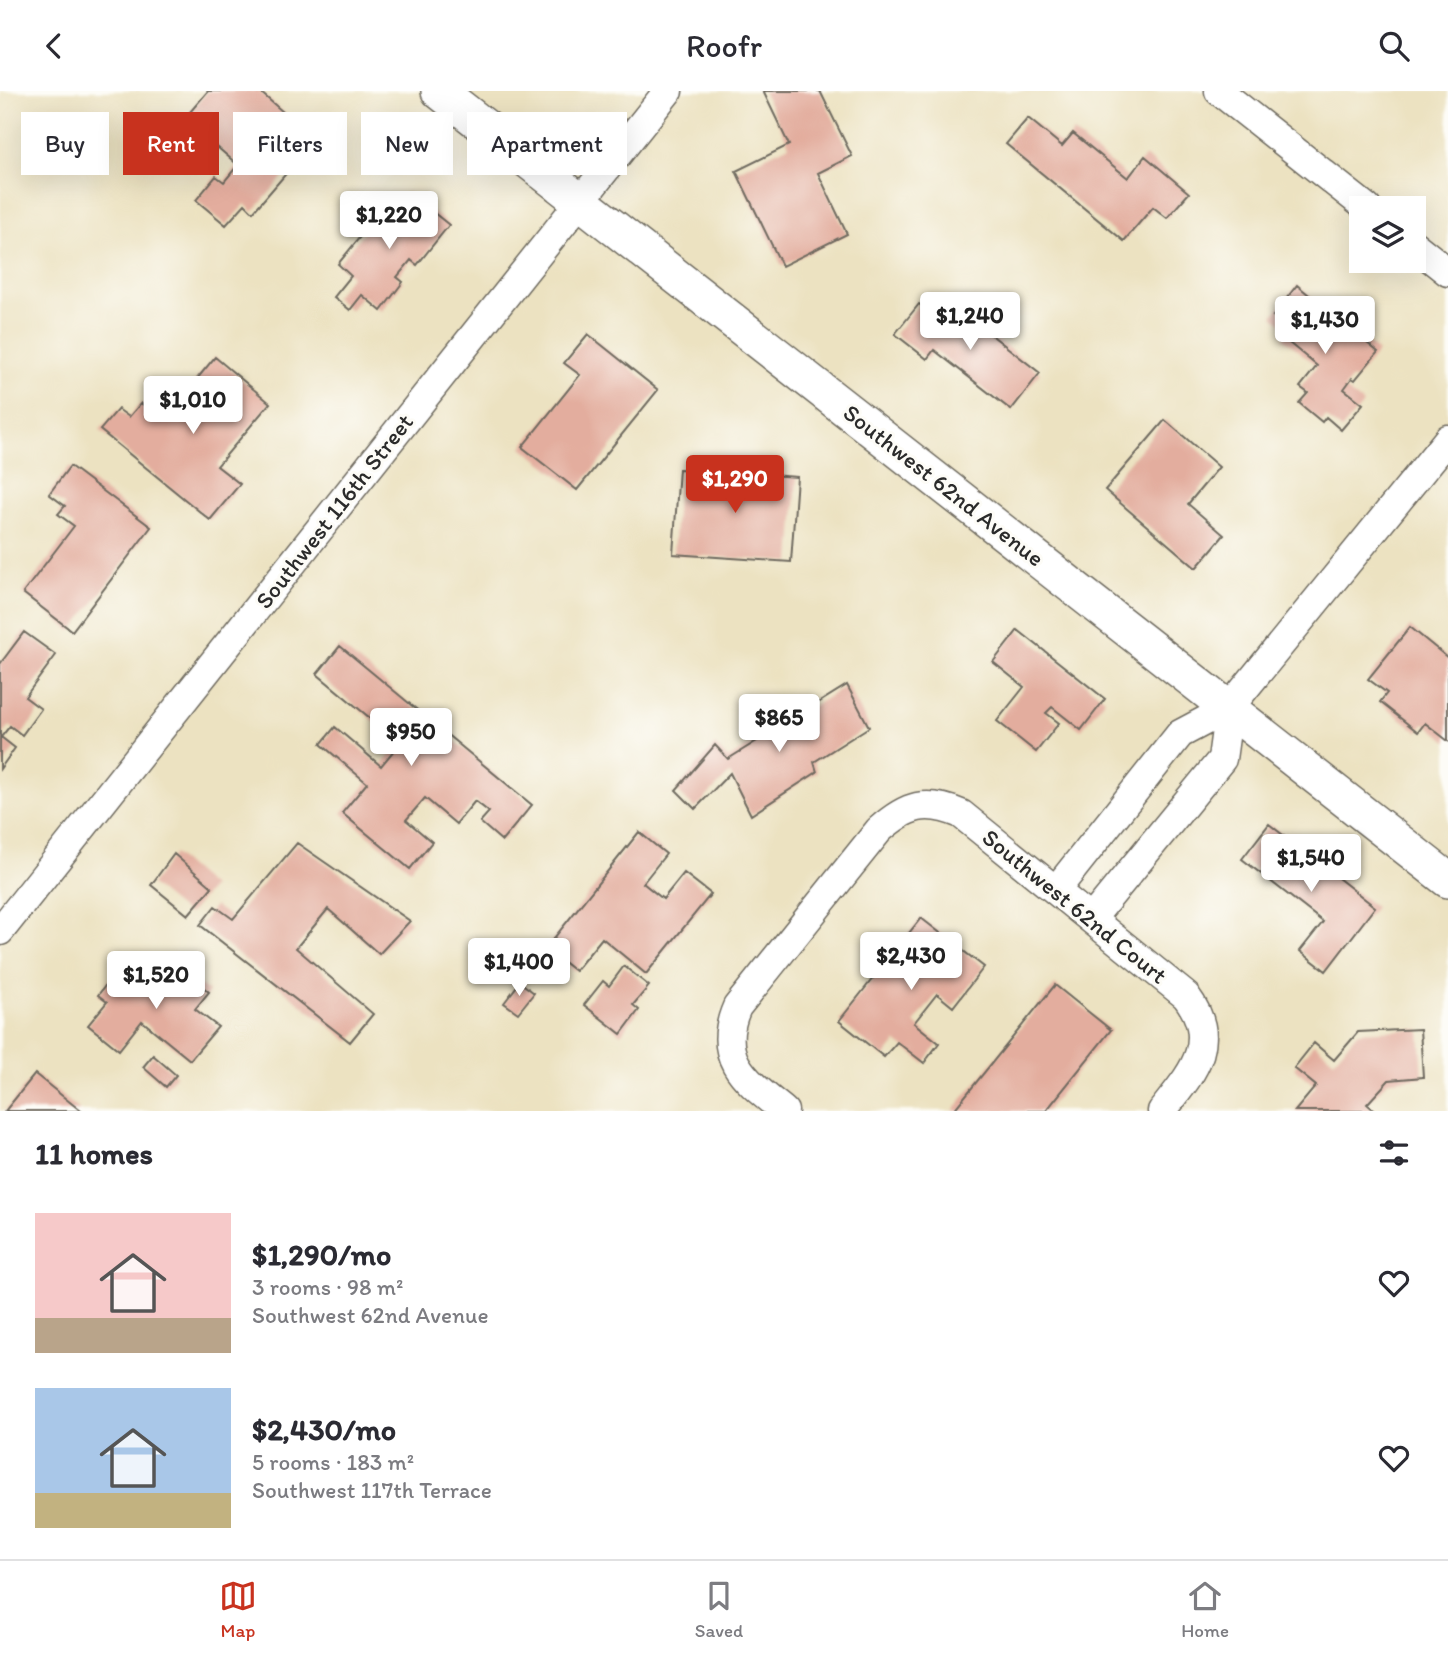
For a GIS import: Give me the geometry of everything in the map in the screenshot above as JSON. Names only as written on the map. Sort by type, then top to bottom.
[{"type":"street","name":"Southwest 62nd Avenue","points":[[439,91],[1448,880]]},
{"type":"street","name":"Southwest 116th Street","points":[[0,931],[668,91]]},
{"type":"street","points":[[1219,91],[1352,196]]},
{"type":"street","points":[[1426,255],[1448,272]]},
{"type":"street","points":[[1056,890],[1180,734],[1229,708],[1448,439]]},
{"type":"street","points":[[1092,918],[1222,759],[1229,708]]},
{"type":"street","name":"Southwest 62nd Court","points":[[784,1111],[753,1086],[742,1073],[732,1055],[728,1038],[731,1021],[747,994],[879,830],[903,811],[918,806],[944,807],[961,814],[1186,996],[1197,1010],[1203,1039],[1191,1072],[1162,1111]]},
{"type":"building","points":[[208,91],[259,91],[283,112],[233,112],[233,161],[219,149],[219,112],[190,112]]},
{"type":"building","points":[[763,91],[820,91],[852,156],[818,173],[847,234],[782,266],[736,171],[789,145]]},
{"type":"building","points":[[1028,118],[1062,146],[1073,133],[1128,178],[1145,156],[1189,193],[1167,218],[1153,207],[1124,241],[1006,144]]},
{"type":"building","points":[[233,171],[233,175],[285,175],[253,212],[245,204],[226,225],[196,200],[216,176],[224,182]]},
{"type":"building","points":[[408,192],[449,225],[417,265],[411,260],[397,277],[403,282],[381,311],[362,295],[350,310],[334,297],[351,276],[338,264],[389,201],[396,207]]},
{"type":"building","points":[[1297,285],[1378,352],[1344,389],[1363,404],[1341,430],[1326,417],[1322,422],[1299,403],[1308,393],[1300,387],[1317,366],[1283,338],[1290,330],[1273,316]]},
{"type":"building","points":[[919,304],[941,320],[953,305],[1040,373],[1011,410],[934,350],[927,359],[895,334]]},
{"type":"building","points":[[588,334],[658,390],[577,490],[522,447],[580,375],[564,363]]},
{"type":"building","points":[[215,357],[270,403],[217,466],[240,484],[210,520],[100,430],[118,409],[129,417],[141,403],[163,420]]},
{"type":"building","points":[[1165,420],[1219,467],[1188,504],[1224,535],[1196,568],[1105,490]]},
{"type":"building","points":[[70,466],[151,527],[72,631],[23,593],[74,526],[58,514],[65,506],[49,494]]},
{"type":"building","points":[[679,469],[797,477],[791,562],[673,554]]},
{"type":"building","points":[[1410,627],[1448,658],[1448,741],[1425,723],[1418,732],[1380,702],[1387,693],[1368,679]]},
{"type":"building","points":[[1018,630],[1105,699],[1081,730],[1052,707],[1046,713],[1059,723],[1036,752],[997,721],[1024,687],[993,662]]},
{"type":"building","points":[[24,632],[56,655],[25,697],[41,709],[22,735],[10,726],[1,737],[15,748],[0,769],[0,664]]},
{"type":"building","points":[[340,646],[532,805],[502,841],[480,822],[489,812],[475,801],[456,824],[425,798],[406,820],[432,842],[410,869],[342,813],[367,783],[321,744],[335,727],[381,766],[400,743],[317,674]]},
{"type":"building","points":[[847,685],[869,727],[814,762],[817,772],[751,815],[730,773],[695,809],[676,790],[715,745],[728,759]]},
{"type":"building","points":[[1269,824],[1375,907],[1326,971],[1300,951],[1323,922],[1242,859]]},
{"type":"building","points":[[639,832],[666,854],[643,883],[663,899],[684,873],[711,894],[646,974],[602,938],[575,971],[546,948]]},
{"type":"building","points":[[297,843],[410,921],[379,954],[328,909],[296,948],[373,1014],[350,1042],[200,925],[215,906],[233,919]]},
{"type":"building","points":[[174,854],[212,887],[188,915],[151,885]]},
{"type":"building","points":[[921,918],[984,967],[953,1007],[937,994],[914,1023],[939,1043],[924,1063],[897,1042],[884,1057],[839,1021]]},
{"type":"building","points":[[171,962],[209,992],[195,1009],[218,1027],[190,1060],[142,1021],[119,1050],[88,1025],[107,1002],[98,995],[116,972],[144,994]]},
{"type":"building","points":[[624,966],[649,986],[633,1005],[639,1010],[621,1034],[584,1005],[603,981],[609,986]]},
{"type":"building","points":[[520,982],[534,993],[518,1013],[504,1003]]},
{"type":"building","points":[[1055,985],[1111,1030],[1046,1111],[953,1111]]},
{"type":"building","points":[[1420,1029],[1423,1077],[1389,1080],[1367,1104],[1375,1111],[1295,1111],[1316,1086],[1294,1068],[1314,1043],[1334,1060],[1358,1032]]},
{"type":"building","points":[[153,1055],[176,1075],[166,1087],[143,1067]]},
{"type":"building","points":[[35,1074],[81,1111],[5,1111]]}]
